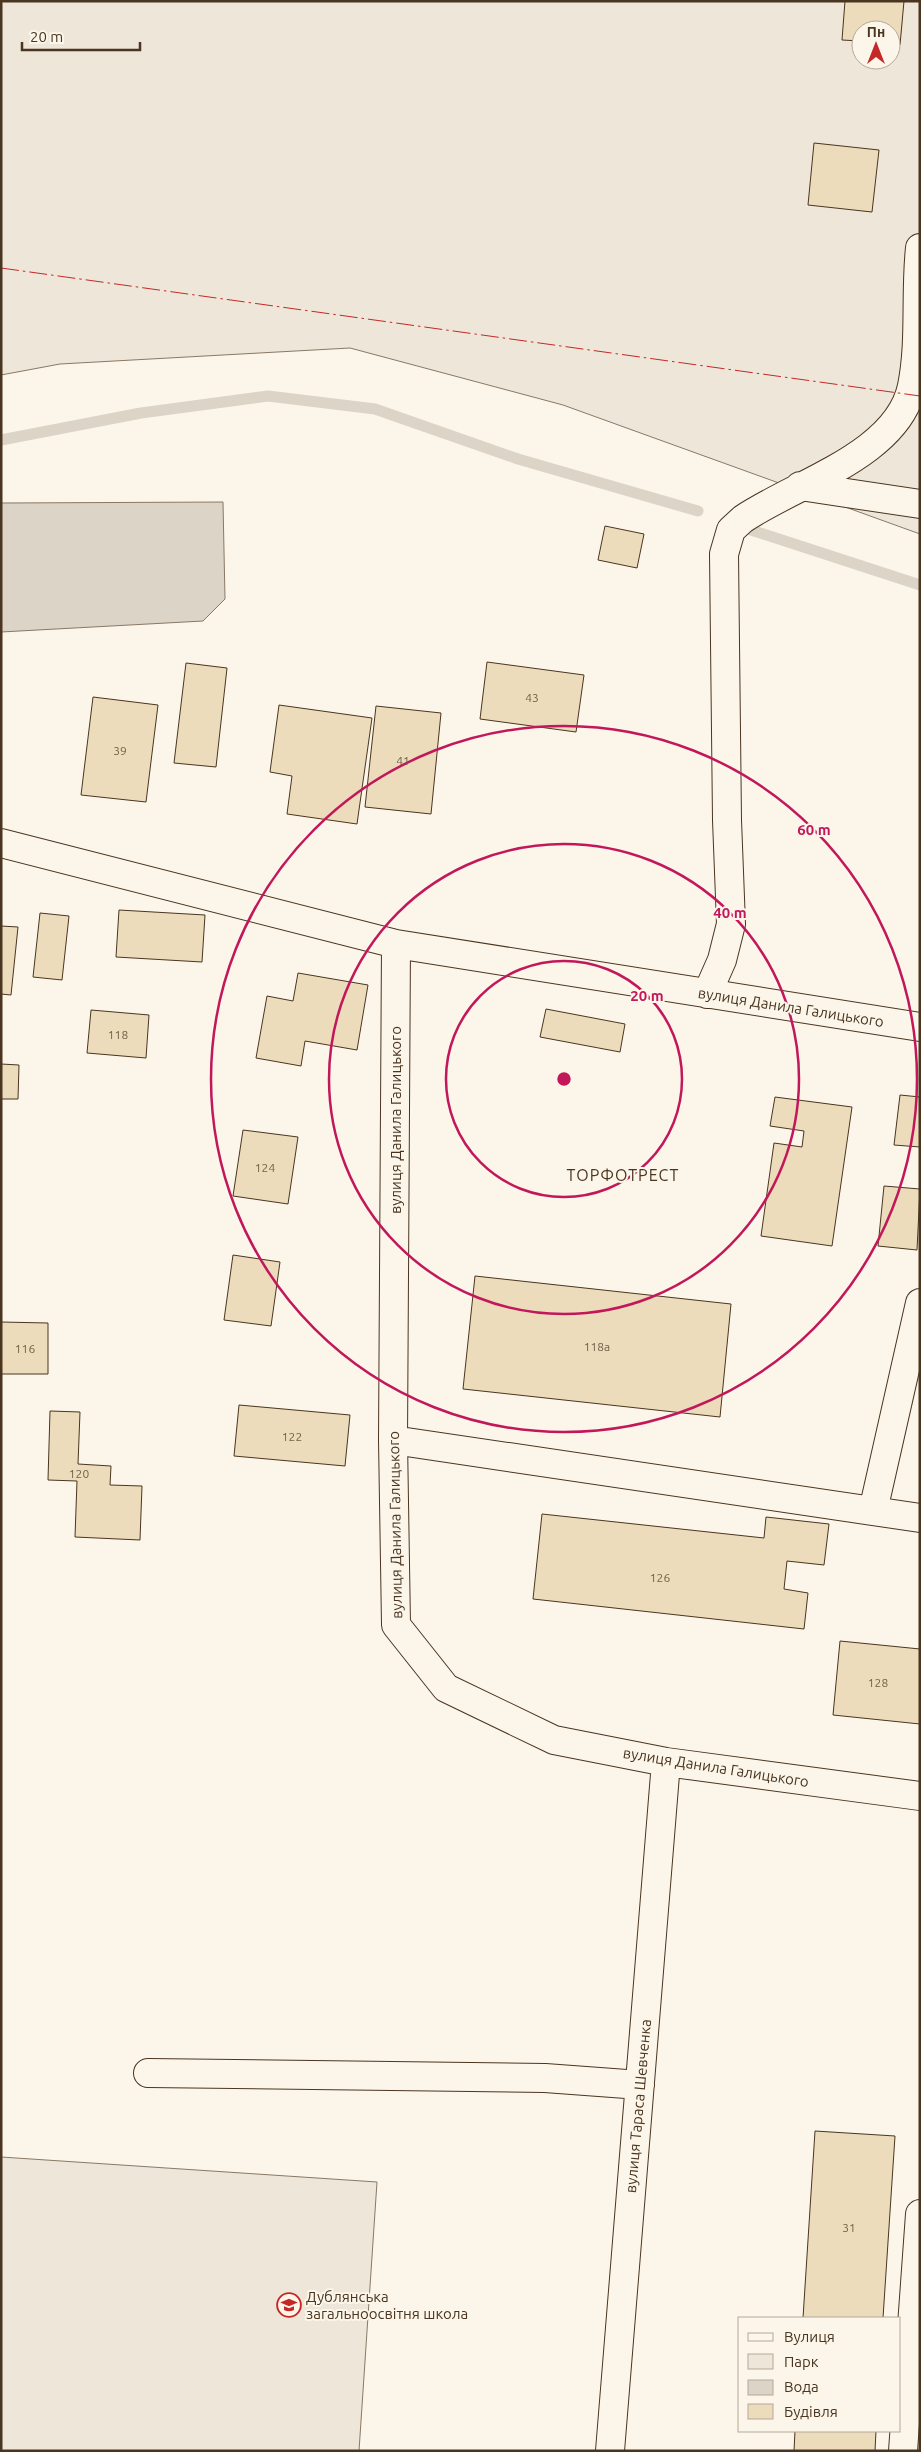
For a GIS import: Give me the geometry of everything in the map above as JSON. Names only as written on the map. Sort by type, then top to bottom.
[{"type":"street","points":[[706,994],[722,960],[731,924],[727,820],[724,554],[731,530],[743,519],[866,451],[886,433],[901,413],[912,387],[920,248]]},
{"type":"street","points":[[800,486],[920,504]]},
{"type":"street","name":"вулиця Данила Галицького","points":[[1,843],[396,944],[920,1027]]},
{"type":"street","name":"вулиця Данила Галицького","points":[[396,944],[393,1440],[396,1625],[446,1688],[554,1740],[666,1762],[917,1801]]},
{"type":"street","points":[[873,1511],[920,1303]]},
{"type":"street","points":[[393,1440],[920,1518]]},
{"type":"street","name":"вулиця Тараса Шевченка","points":[[610,2451],[666,1762]]},
{"type":"street","points":[[148,2073],[545,2078],[640,2085]]},
{"type":"street","points":[[903,2451],[920,2214]]},
{"type":"green space","points":[[1,1],[920,1],[920,534],[563,405],[350,348],[60,364],[1,375]]},
{"type":"green space","points":[[1,2157],[377,2182],[359,2451],[1,2451]]},
{"type":"water","points":[[223,502],[225,599],[203,621],[1,632],[1,503]]},
{"type":"building","points":[[845,1],[904,1],[901,34],[901,20],[851,20],[851,40],[842,40]]},
{"type":"building","points":[[814,143],[879,150],[872,212],[808,205]]},
{"type":"building","points":[[605,526],[644,534],[637,568],[598,560]]},
{"type":"building","points":[[487,662],[584,675],[576,732],[480,719]]},
{"type":"building","points":[[186,663],[227,668],[216,767],[174,763]]},
{"type":"building","points":[[93,697],[158,705],[146,802],[81,795]]},
{"type":"building","points":[[279,705],[372,718],[357,824],[287,814],[292,776],[270,772]]},
{"type":"building","points":[[376,706],[441,713],[431,814],[365,807]]},
{"type":"building","points":[[119,910],[205,915],[202,962],[116,957]]},
{"type":"building","points":[[40,913],[69,916],[62,980],[33,977]]},
{"type":"building","points":[[1,926],[18,927],[11,995],[1,994]]},
{"type":"building","points":[[298,973],[368,985],[357,1050],[305,1041],[301,1066],[256,1058],[267,996],[293,1001]]},
{"type":"building","points":[[546,1009],[625,1024],[620,1052],[540,1037]]},
{"type":"building","points":[[91,1010],[149,1015],[146,1058],[87,1053]]},
{"type":"building","points":[[1,1064],[19,1065],[18,1099],[1,1099]]},
{"type":"building","points":[[900,1095],[920,1097],[920,1147],[894,1145]]},
{"type":"building","points":[[775,1097],[852,1107],[832,1246],[761,1236],[774,1143],[802,1147],[804,1131],[770,1126]]},
{"type":"building","points":[[243,1130],[298,1137],[288,1204],[233,1196]]},
{"type":"building","points":[[884,1186],[920,1189],[917,1250],[878,1246]]},
{"type":"building","points":[[233,1255],[280,1262],[271,1326],[224,1320]]},
{"type":"building","points":[[475,1276],[731,1304],[720,1417],[463,1389]]},
{"type":"building","points":[[1,1322],[48,1323],[48,1374],[1,1374]]},
{"type":"building","points":[[239,1405],[350,1415],[345,1466],[234,1456]]},
{"type":"building","points":[[50,1411],[80,1412],[78,1464],[111,1466],[110,1485],[142,1486],[140,1540],[75,1537],[77,1481],[48,1480]]},
{"type":"building","points":[[542,1514],[764,1538],[766,1517],[829,1524],[824,1565],[787,1561],[784,1589],[808,1593],[804,1629],[533,1599]]},
{"type":"building","points":[[840,1641],[920,1649],[920,1724],[833,1715]]},
{"type":"building","points":[[815,2131],[895,2136],[883,2317],[803,2317]]},
{"type":"building","points":[[795,2432],[876,2432],[875,2451],[794,2451]]},
{"type":"waterway","points":[[1,440],[141,413],[268,396],[375,409],[518,459],[698,511]]},
{"type":"waterway","points":[[751,530],[920,585]]},
{"type":"power","points":[[1,268],[920,396]]},
{"type":"place","name":"Дублянська загальноосвітня школа","points":[[289,2305]]},
{"type":"district","name":"ТОРФОТРЕСТ","points":[[623,1175]]}]
